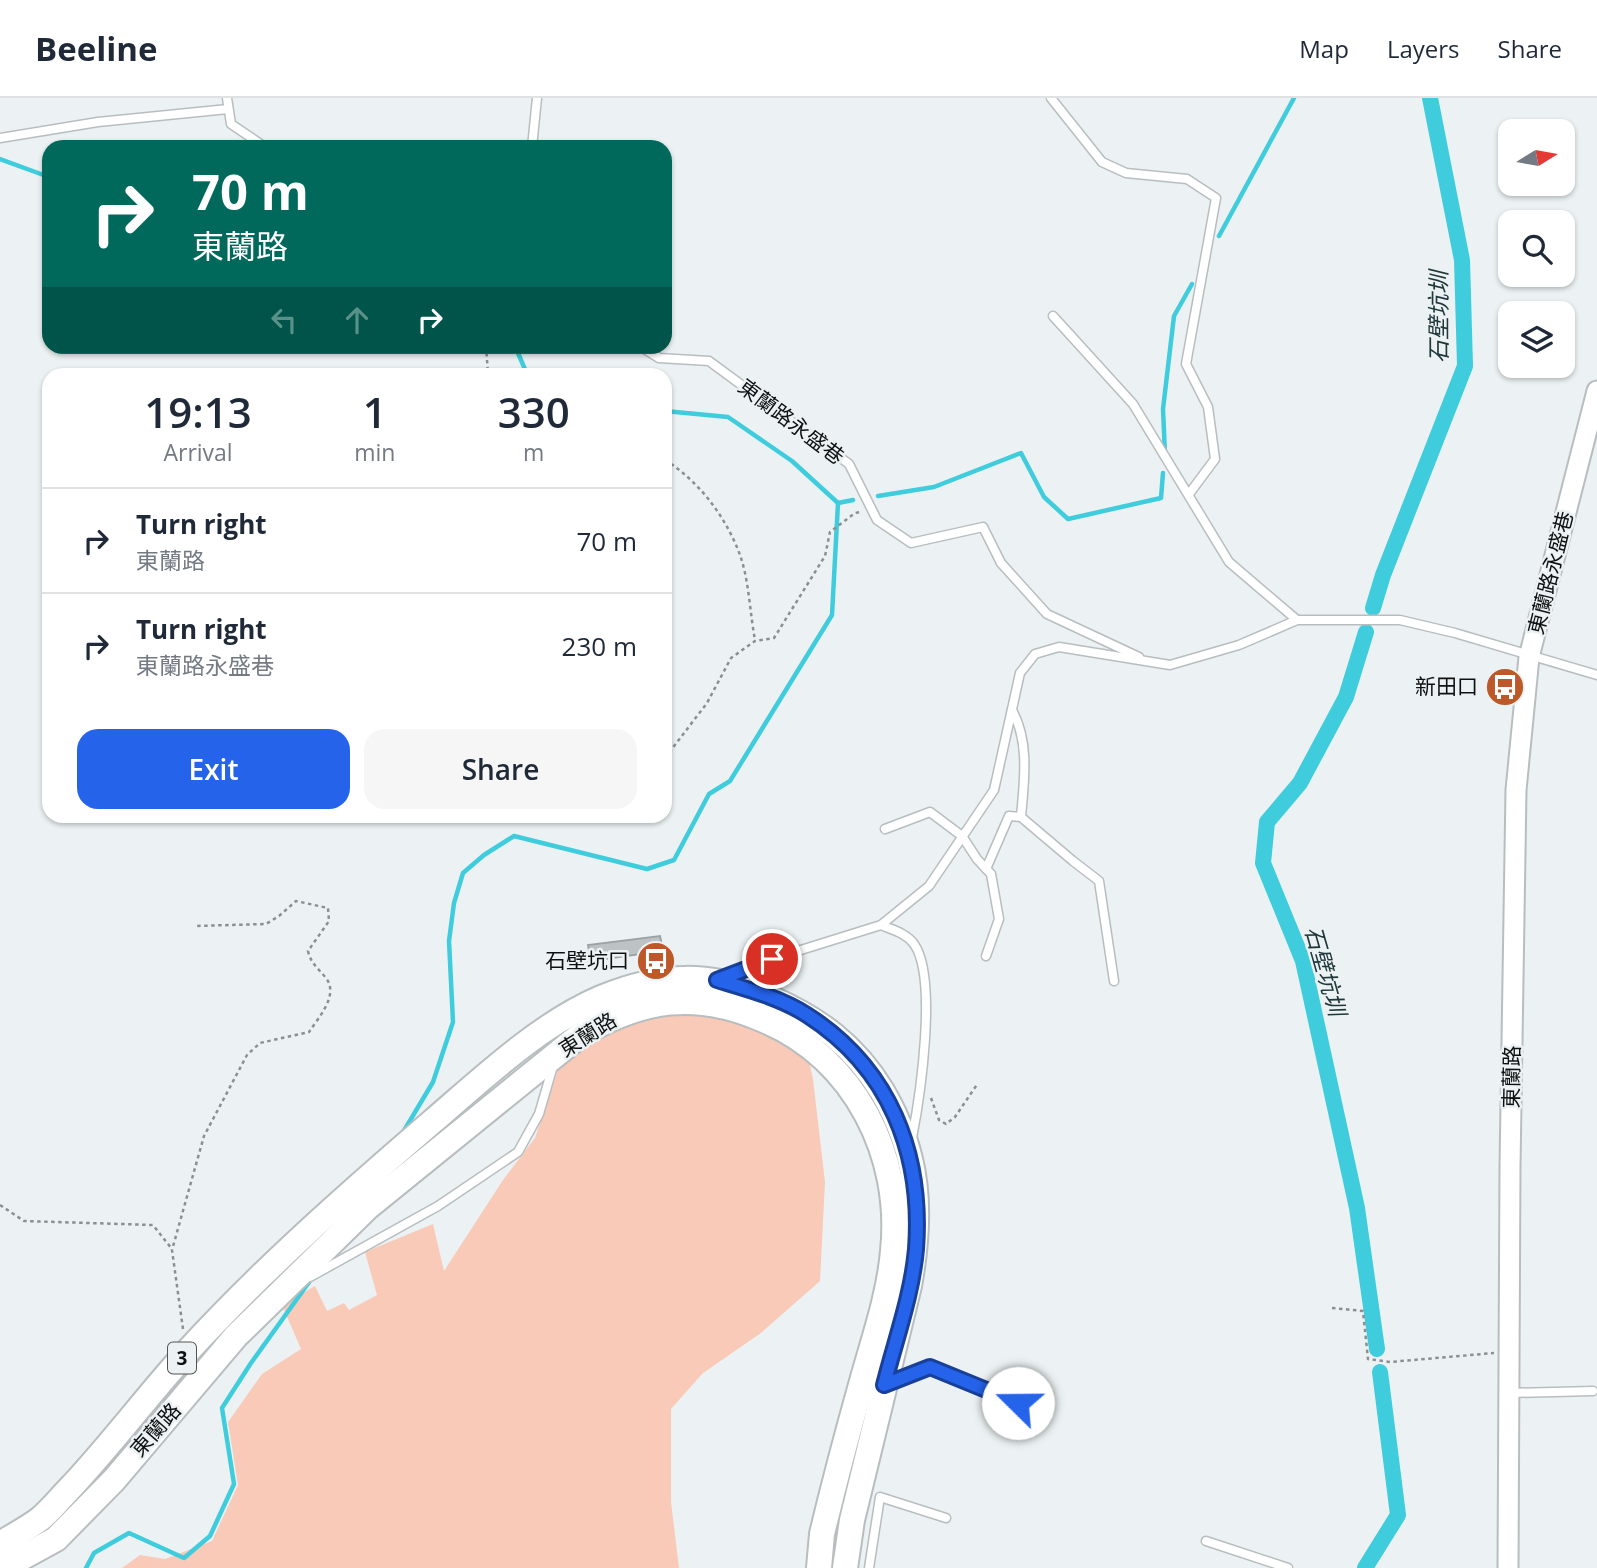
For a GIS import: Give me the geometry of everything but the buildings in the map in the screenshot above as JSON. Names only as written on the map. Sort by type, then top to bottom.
[{"type":"main road","name":"東蘭路","points":[[0,1544],[41,1518],[96,1460],[186,1353],[238,1298],[369,1176],[472,1087],[561,1017],[603,997],[643,984],[679,977],[789,1032],[821,1057],[850,1087],[867,1112],[889,1171],[893,1250],[882,1311],[822,1534],[819,1568]]},
{"type":"main road","name":"東蘭路","points":[[3,1568],[56,1539],[114,1480],[236,1336],[363,1212],[579,1035],[609,1018],[641,1007],[707,991],[758,993],[805,1013],[842,1041],[875,1080],[896,1115],[909,1151],[918,1203],[915,1252],[852,1520],[845,1568]]},
{"type":"street","name":"東蘭路永盛巷","points":[[1529,657],[1597,391]]},
{"type":"street","name":"東蘭路","points":[[1508,1568],[1510,1167],[1516,790],[1529,657]]},
{"type":"lane","points":[[227,98],[231,124],[255,140]]},
{"type":"lane","points":[[532,140],[537,98]]},
{"type":"lane","points":[[1051,98],[1102,162],[1126,173],[1187,179],[1216,198],[1186,364],[1208,408],[1215,459],[1189,494]]},
{"type":"lane","points":[[0,138],[98,122],[228,108]]},
{"type":"lane","points":[[1053,316],[1133,404],[1229,562],[1297,620]]},
{"type":"lane","name":"東蘭路永盛巷","points":[[653,354],[659,358],[709,361],[849,464],[877,520],[911,543],[984,527],[1001,563],[1047,614],[1148,662]]},
{"type":"lane","name":"東蘭路永盛巷","points":[[707,991],[772,959],[881,925],[929,886],[994,790],[1020,673],[1035,654],[1059,647],[1170,665],[1238,645],[1297,620],[1400,620],[1455,633],[1529,657]]},
{"type":"lane","points":[[1529,657],[1597,675]]},
{"type":"lane","points":[[1012,710],[1018,721],[1025,764],[1021,817]]},
{"type":"lane","points":[[885,829],[930,813],[962,836],[991,874],[999,919],[986,956]]},
{"type":"lane","points":[[986,869],[1009,816],[1021,817],[1099,881],[1114,981]]},
{"type":"lane","name":"東蘭路","points":[[881,925],[902,933],[915,945],[923,968],[926,995],[924,1050],[909,1151]]},
{"type":"lane","points":[[282,1292],[438,1206],[518,1152],[539,1114],[557,1053]]},
{"type":"lane","points":[[884,1385],[930,1367],[1018,1403]]},
{"type":"lane","points":[[1510,1393],[1593,1391]]},
{"type":"lane","points":[[869,1568],[880,1497],[946,1518]]},
{"type":"lane","points":[[1206,1541],[1288,1568]]},
{"type":"path","points":[[672,464],[684,471],[723,518],[741,558],[755,641]]},
{"type":"path","points":[[672,749],[708,703],[731,658],[755,641],[774,638],[825,556],[830,532],[855,513],[871,510]]},
{"type":"path","points":[[186,1353],[172,1250],[204,1136],[247,1055],[260,1043],[309,1032],[330,1000],[328,980],[311,963],[308,951],[329,921],[328,908],[296,901],[266,924],[196,926]]},
{"type":"path","points":[[929,1088],[939,1120],[946,1124],[978,1083]]},
{"type":"path","points":[[0,1205],[24,1221],[153,1225],[172,1250]]},
{"type":"path","points":[[1332,1308],[1363,1311],[1368,1359],[1390,1362],[1510,1352]]},
{"type":"shaded area","points":[[723,1013],[807,1052],[813,1079],[825,1182],[820,1281],[761,1333],[703,1373],[671,1409],[671,1502],[679,1568],[122,1568],[140,1555],[165,1559],[212,1541],[238,1485],[228,1422],[262,1374],[301,1349],[282,1305],[315,1286],[327,1311],[344,1303],[349,1310],[377,1295],[365,1252],[433,1224],[444,1271],[503,1180],[535,1138],[561,1061],[631,1015]]},
{"type":"waterway","points":[[1219,236],[1294,98]]},
{"type":"waterway","name":"石壁坑圳","points":[[1373,608],[1383,575],[1465,366],[1462,260],[1430,98]]},
{"type":"waterway","points":[[0,159],[42,174]]},
{"type":"waterway","points":[[1165,454],[1163,409],[1174,316],[1192,284]]},
{"type":"waterway","points":[[518,354],[524,368]]},
{"type":"waterway","points":[[672,412],[728,417],[792,461],[838,503],[853,500]]},
{"type":"waterway","points":[[878,496],[934,487],[1021,453],[1044,497],[1068,519],[1161,498],[1163,473]]},
{"type":"waterway","points":[[402,1134],[433,1082],[453,1022],[449,941],[454,903],[463,873],[484,855],[514,836],[647,869],[674,860],[709,794],[730,781],[832,615],[838,503]]},
{"type":"waterway","name":"石壁坑圳","points":[[1366,632],[1346,697],[1300,783],[1267,822],[1263,863],[1303,961],[1357,1208],[1377,1349]]},
{"type":"waterway","points":[[86,1568],[94,1553],[129,1533],[184,1558],[210,1536],[234,1484],[222,1408],[312,1278]]},
{"type":"waterway","name":"石壁坑圳","points":[[1365,1568],[1398,1515],[1380,1372]]},
{"type":"place","name":"新田口","points":[[1505,687]]},
{"type":"place","name":"石壁坑口","points":[[656,961]]},
{"type":"route","points":[[772,959],[717,980],[758,993],[805,1013],[842,1041],[875,1080],[896,1115],[909,1151],[918,1203],[915,1252],[884,1385],[930,1367],[1018,1403]]}]
